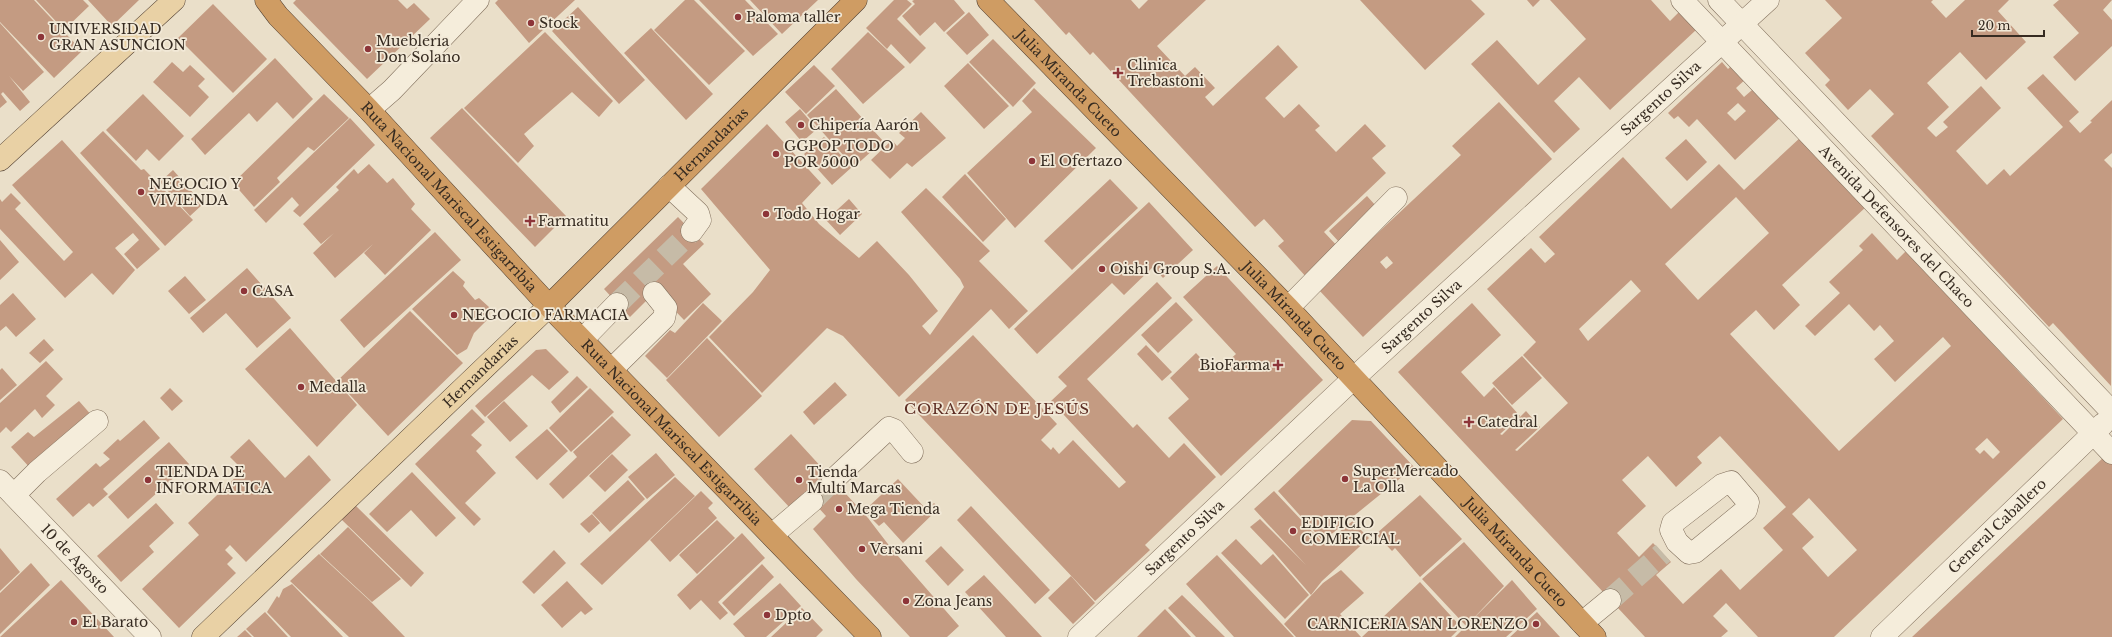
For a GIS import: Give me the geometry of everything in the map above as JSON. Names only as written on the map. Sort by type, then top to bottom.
[{"type":"highway","name":"Julia Miranda Cueto","points":[[988,0],[1288,308],[1589,630]]},
{"type":"highway","name":"Hernandarias","points":[[549,306],[851,2]]},
{"type":"highway","name":"Ruta Nacional Mariscal Estigarribia","points":[[272,8],[369,110],[549,306],[870,637]]},
{"type":"main road","points":[[0,160],[174,0]]},
{"type":"main road","points":[[262,0],[272,8]]},
{"type":"main road","name":"Hernandarias","points":[[203,637],[549,306]]},
{"type":"street","points":[[369,110],[392,90],[478,0]]},
{"type":"street","name":"Avenida Defensores del Chaco","points":[[1682,0],[2112,453]]},
{"type":"street","name":"Avenida Defensores del Chaco","points":[[1719,0],[2112,412]]},
{"type":"street","name":"Sargento Silva","points":[[1079,637],[1354,378],[1768,0]]},
{"type":"street","points":[[669,186],[698,214],[700,220],[692,231]]},
{"type":"street","points":[[1288,308],[1396,198]]},
{"type":"street","points":[[611,370],[664,318],[666,308],[654,293]]},
{"type":"street","points":[[582,340],[617,304]]},
{"type":"street","name":"General Caballero","points":[[1882,637],[2112,416]]},
{"type":"street","points":[[7,488],[37,472],[97,421]]},
{"type":"street","points":[[833,480],[889,428],[894,430],[912,452]]},
{"type":"street","name":"10 de Agosto","points":[[7,488],[150,637]]},
{"type":"street","points":[[772,535],[812,501]]},
{"type":"street","points":[[1589,630],[1610,600]]},
{"type":"building","name":"UNIVERSIDAD GRAN ASUNCION","points":[[0,0],[34,0],[82,51],[54,78],[0,22]]},
{"type":"building","points":[[36,0],[83,0],[89,6],[64,30]]},
{"type":"building","points":[[88,0],[139,0],[112,26]]},
{"type":"building","name":"Muebleria Don Solano","points":[[296,0],[398,0],[407,9],[414,3],[430,19],[367,79],[293,3]]},
{"type":"building","name":"Stock","points":[[498,0],[575,0],[529,43],[495,3]]},
{"type":"building","points":[[685,0],[694,0],[745,51],[709,85],[654,30]]},
{"type":"building","name":"Paloma taller","points":[[699,0],[745,0],[778,34],[753,56]]},
{"type":"building","points":[[750,0],[818,0],[782,34]]},
{"type":"building","points":[[894,0],[907,0],[912,4],[897,19],[926,48],[910,64],[891,44],[887,49],[866,28]]},
{"type":"building","points":[[954,0],[965,13],[944,32],[935,22],[920,36],[902,16],[915,4],[912,1]]},
{"type":"building","points":[[1034,0],[1131,0],[1139,9],[1148,0],[1206,0],[1157,46],[1185,76],[1195,67],[1215,88],[1205,97],[1213,106],[1278,45],[1298,67],[1265,98],[1284,118],[1299,104],[1320,126],[1315,130],[1336,152],[1365,124],[1386,146],[1372,158],[1386,173],[1324,232],[1340,249],[1308,279],[1278,246],[1284,241],[1264,219],[1255,227],[1093,52],[1090,55],[1069,32],[1066,35]]},
{"type":"building","points":[[1360,0],[1471,0],[1485,14],[1425,70]]},
{"type":"building","points":[[1527,0],[1540,0],[1533,7]]},
{"type":"building","points":[[1550,0],[1651,0],[1670,21],[1679,12],[1696,30],[1610,110],[1579,77],[1554,101],[1580,129],[1554,153],[1471,64],[1497,40],[1538,85],[1586,39]]},
{"type":"building","points":[[1825,0],[1933,0],[1931,2],[1946,18],[1965,0],[2009,0],[1998,11],[2026,42],[1986,80],[1960,52],[1927,83],[1949,107],[1927,128],[1936,137],[1948,127],[1943,122],[1981,86],[2001,108],[1956,151],[1987,185],[2004,169],[2010,176],[2063,127],[2027,88],[2043,74],[2079,112],[2069,121],[2080,133],[2112,100],[2112,153],[2104,160],[2112,168],[2111,386],[2053,323],[2049,327],[1871,136],[1894,114],[1870,89],[1848,110],[1825,85],[1830,80],[1805,53],[1842,18]]},
{"type":"building","points":[[2059,0],[2112,0],[2103,10],[2112,20],[2112,46],[2075,81],[2053,57],[2079,33],[2053,5]]},
{"type":"building","points":[[213,4],[267,59],[233,93],[178,38]]},
{"type":"building","points":[[578,7],[645,80],[619,104],[552,31]]},
{"type":"building","points":[[969,12],[989,35],[967,55],[946,33]]},
{"type":"building","points":[[0,23],[44,72],[23,91],[9,76],[30,102],[20,111],[3,92],[1,94],[7,102],[0,108]]},
{"type":"building","points":[[651,28],[713,94],[686,120],[624,53]]},
{"type":"building","points":[[545,32],[613,101],[599,117],[572,92],[524,134],[534,146],[518,163],[464,108]]},
{"type":"building","points":[[868,32],[905,67],[863,104],[831,69]]},
{"type":"building","points":[[993,39],[1036,83],[1013,107],[969,62]]},
{"type":"building","points":[[275,58],[313,99],[293,119],[277,102],[257,122],[249,113],[205,155],[191,139]]},
{"type":"building","points":[[172,62],[183,72],[190,65],[205,79],[198,86],[209,97],[190,117],[153,82]]},
{"type":"building","points":[[1722,62],[1728,69],[1734,63],[1748,77],[1736,88],[1744,97],[1759,84],[1785,113],[1735,160],[1697,119],[1689,127],[1678,116],[1674,119],[1668,113]],"holes":[[[1738,103],[1746,111],[1735,121],[1727,113]]]},
{"type":"building","points":[[968,63],[1009,106],[984,129],[944,86]]},
{"type":"building","points":[[814,65],[835,86],[806,114],[785,92]]},
{"type":"building","name":"El Ofertazo","points":[[1034,88],[1096,148],[1015,228],[967,173],[1032,112],[1022,101]]},
{"type":"building","points":[[836,89],[883,141],[854,167],[807,115]]},
{"type":"building","points":[[143,94],[184,136],[159,161],[147,149],[136,161],[106,130]]},
{"type":"building","name":"NEGOCIO Y VIVIENDA","points":[[324,94],[349,118],[314,151],[308,147],[277,178],[280,182],[254,207],[233,183]]},
{"type":"building","points":[[1499,102],[1552,159],[1363,337],[1318,289],[1461,155],[1452,146]],"holes":[[[1387,256],[1393,263],[1386,269],[1380,262]]]},
{"type":"building","points":[[462,108],[566,216],[535,247],[430,138]]},
{"type":"building","name":"Chipería Aarón","points":[[800,109],[817,129],[802,142],[785,122]]},
{"type":"building","points":[[921,112],[946,138],[912,167],[907,163],[890,179],[871,160],[892,140],[897,146],[905,138],[899,133]]},
{"type":"building","points":[[350,118],[375,145],[300,217],[293,211],[299,205],[292,197],[266,223],[254,210]]},
{"type":"building","points":[[767,124],[821,183],[802,203],[819,224],[859,258],[877,241],[909,275],[938,311],[922,326],[930,335],[964,287],[960,279],[901,212],[926,188],[990,251],[979,261],[1028,311],[1009,329],[991,309],[899,397],[843,336],[827,328],[762,393],[709,337],[753,292],[770,270],[701,189]]},
{"type":"building","name":"NEGOCIO Y VIVIENDA","points":[[103,131],[141,170],[144,169],[193,220],[165,246],[80,153]]},
{"type":"building","points":[[1802,136],[1867,206],[1782,285],[1800,305],[1774,330],[1756,310],[1730,334],[1839,451],[1951,346],[1943,337],[1895,382],[1874,359],[1894,341],[1880,325],[1874,331],[1849,304],[1815,336],[1805,326],[1840,293],[1829,282],[1863,250],[1859,246],[1872,233],[1897,260],[1906,251],[2063,419],[1834,637],[1758,637],[1726,603],[1713,616],[1728,631],[1721,637],[1645,637],[1398,372],[1472,303],[1501,335],[1461,372],[1484,397],[1494,387],[1520,416],[1500,434],[1502,435],[1526,411],[1540,427],[1515,450],[1517,451],[1568,403],[1523,355],[1536,342],[1487,289],[1531,248],[1545,263],[1555,254],[1539,237],[1623,157],[1671,209],[1719,164],[1744,190]],"holes":[[[1736,197],[1769,233],[1698,300],[1665,264]],[[1631,280],[1641,291],[1588,341],[1579,329]],[[1720,436],[1786,507],[1763,528],[1783,550],[1740,590],[1721,569],[1683,604],[1656,575],[1671,562],[1653,543],[1639,557],[1617,533],[1646,506],[1622,480],[1648,456],[1676,487],[1702,463],[1697,457]],[[1987,438],[2000,452],[1993,459],[1984,450],[1980,454],[1975,449]],[[1809,498],[1857,550],[1828,577],[1802,548],[1814,537],[1792,514]]]},
{"type":"building","points":[[824,137],[852,167],[832,185],[804,154]]},
{"type":"building","points":[[1686,139],[1707,162],[1687,181],[1665,158]]},
{"type":"building","points":[[62,140],[160,249],[137,269],[124,254],[139,240],[133,233],[115,248],[135,270],[113,295],[92,273],[65,298],[0,229],[0,199],[2,202],[11,193],[21,203],[15,209],[64,261],[73,252],[12,185]]},
{"type":"building","points":[[369,164],[387,183],[393,178],[415,204],[411,209],[431,230],[385,275],[364,253],[373,244],[335,278],[313,253],[334,233],[321,244],[303,224],[339,190],[336,187],[354,169],[358,174]]},
{"type":"building","points":[[173,170],[203,204],[190,216],[160,182]]},
{"type":"building","points":[[965,174],[1006,219],[983,242],[942,197]]},
{"type":"building","points":[[1110,179],[1138,208],[1072,270],[1044,241]]},
{"type":"building","points":[[1367,196],[1376,206],[1339,242],[1329,231]]},
{"type":"building","points":[[849,199],[862,214],[840,235],[826,220]]},
{"type":"building","name":"Oishi Group S.A.","points":[[1149,202],[1193,250],[1163,278],[1153,267],[1124,295],[1112,283],[1037,354],[1014,329]]},
{"type":"building","points":[[678,217],[704,244],[683,264],[711,294],[684,320],[656,291],[630,317],[604,289]]},
{"type":"building","points":[[435,232],[461,260],[364,348],[340,320]]},
{"type":"building","points":[[0,240],[19,262],[0,280]]},
{"type":"building","points":[[1217,266],[1323,380],[1221,476],[1168,418],[1189,399],[1170,378],[1196,353],[1215,373],[1236,354],[1183,297]]},
{"type":"building","name":"CASA","points":[[247,268],[291,318],[257,348],[226,313],[203,333],[190,318]]},
{"type":"building","name":"NEGOCIO FARMACIA","points":[[453,271],[465,282],[463,286],[475,300],[479,298],[489,307],[490,312],[488,319],[474,333],[467,349],[457,355],[412,309]]},
{"type":"building","points":[[185,276],[206,300],[189,314],[168,291]]},
{"type":"building","points":[[1157,282],[1172,298],[1087,379],[1133,428],[1137,424],[1169,458],[1184,443],[1216,477],[1145,545],[1150,550],[1095,601],[905,400],[973,335],[1057,424],[1041,440],[1051,450],[1053,447],[1059,454],[1073,440],[1119,488],[1126,482],[1051,401],[1067,386],[1058,377]]},
{"type":"building","points":[[13,293],[36,319],[16,337],[6,326],[0,331],[0,305]]},
{"type":"building","points":[[1176,302],[1193,320],[1158,353],[1141,335]]},
{"type":"building","points":[[703,303],[722,321],[667,378],[645,356],[670,330],[675,333]]},
{"type":"building","points":[[410,311],[463,363],[388,436],[337,381]]},
{"type":"building","name":"Medalla","points":[[290,328],[357,405],[317,447],[245,369]]},
{"type":"building","points":[[707,338],[762,396],[719,437],[666,380]]},
{"type":"building","points":[[44,339],[54,350],[40,363],[29,353]]},
{"type":"building","points":[[1146,345],[1172,372],[1162,381],[1137,354]]},
{"type":"building","points":[[546,349],[569,372],[549,390],[532,375],[485,417],[475,406],[536,350]]},
{"type":"building","points":[[1522,356],[1542,378],[1512,405],[1492,383]]},
{"type":"building","points":[[46,361],[63,379],[46,396],[55,405],[42,418],[35,409],[11,432],[6,427],[0,433],[0,403]]},
{"type":"building","points":[[2,368],[17,385],[0,400],[0,370]]},
{"type":"building","points":[[577,376],[588,387],[560,413],[551,402]]},
{"type":"building","points":[[835,382],[847,395],[814,425],[803,412]]},
{"type":"building","points":[[170,388],[183,401],[172,411],[160,398]]},
{"type":"building","points":[[590,388],[614,412],[571,452],[549,428]]},
{"type":"building","points":[[79,401],[93,417],[31,469],[11,447],[28,432],[34,437]]},
{"type":"building","points":[[504,401],[528,426],[510,442],[487,417]]},
{"type":"building","points":[[472,409],[485,422],[471,435],[482,445],[476,451],[496,473],[465,503],[481,519],[474,526],[415,464]]},
{"type":"building","points":[[612,416],[631,435],[563,499],[549,484],[577,457],[573,452]]},
{"type":"building","points":[[144,420],[160,438],[103,489],[108,494],[93,507],[89,503],[73,517],[56,499],[96,463],[100,467],[110,459],[103,453],[118,439],[120,441]]},
{"type":"building","name":"SuperMercado La Olla","points":[[1352,420],[1371,421],[1414,467],[1323,541],[1278,491]]},
{"type":"building","points":[[547,429],[568,451],[537,480],[515,457]]},
{"type":"building","points":[[791,434],[868,518],[891,548],[959,626],[947,637],[910,637],[856,579],[813,529],[826,516],[806,494],[791,509],[754,469]]},
{"type":"building","points":[[249,439],[285,478],[309,455],[331,480],[246,562],[230,545],[225,550],[233,558],[227,564],[236,573],[179,628],[142,589],[199,535],[188,523],[243,470],[230,457]]},
{"type":"building","name":"TIENDA DE INFORMATICA","points":[[169,442],[189,464],[128,519],[108,497]]},
{"type":"building","points":[[656,453],[675,475],[647,499],[628,477]]},
{"type":"building","points":[[612,454],[628,470],[605,492],[589,476]]},
{"type":"building","points":[[2105,456],[2112,463],[2112,637],[1912,637]]},
{"type":"building","points":[[412,472],[456,518],[436,537],[411,510],[387,532],[369,514]]},
{"type":"building","points":[[675,477],[695,496],[602,585],[580,564]]},
{"type":"building","points":[[898,479],[927,510],[934,503],[939,508],[903,543],[884,522],[879,526],[864,511]]},
{"type":"building","points":[[628,480],[645,499],[610,532],[592,513]]},
{"type":"building","points":[[701,491],[713,503],[708,508],[717,518],[670,562],[650,540]]},
{"type":"building","name":"EDIFICIO COMERCIAL","points":[[1274,491],[1324,544],[1354,520],[1355,524],[1369,538],[1322,581],[1311,595],[1250,527],[1260,519],[1306,565],[1254,509]]},
{"type":"building","points":[[1420,495],[1462,539],[1420,577],[1395,548],[1392,551],[1376,534]]},
{"type":"building","points":[[156,503],[174,523],[149,546],[154,552],[121,582],[97,556]]},
{"type":"building","points":[[355,505],[424,573],[411,587],[341,519]]},
{"type":"building","points":[[971,506],[1050,590],[1035,604],[957,520]]},
{"type":"building","points":[[592,514],[600,523],[589,533],[580,524]]},
{"type":"building","points":[[717,520],[735,538],[697,574],[679,555]]},
{"type":"building","points":[[348,527],[401,579],[372,602],[320,554]]},
{"type":"building","points":[[742,533],[765,558],[718,602],[728,613],[720,620],[701,600],[690,610],[677,595]]},
{"type":"building","points":[[1236,539],[1261,565],[1273,554],[1309,595],[1285,619],[1221,553]]},
{"type":"building","points":[[1464,542],[1504,586],[1469,623],[1512,580],[1537,609],[1506,637],[1455,637],[1466,626],[1422,579]]},
{"type":"building","points":[[941,546],[964,570],[948,586],[925,561]]},
{"type":"building","points":[[0,548],[20,572],[0,591]]},
{"type":"building","points":[[554,550],[566,563],[534,594],[522,582]]},
{"type":"building","points":[[319,554],[369,600],[405,637],[349,637],[290,581]]},
{"type":"building","points":[[1217,555],[1294,637],[1234,637],[1186,584]]},
{"type":"building","points":[[31,563],[50,585],[0,634],[0,593]]},
{"type":"building","points":[[762,564],[774,577],[734,616],[722,603]]},
{"type":"building","points":[[1341,570],[1364,593],[1340,614],[1361,637],[1296,637],[1284,624],[1323,583]]},
{"type":"building","points":[[984,575],[1042,637],[1006,637],[965,592]]},
{"type":"building","points":[[1071,576],[1095,603],[1073,624],[1048,598]]},
{"type":"building","points":[[61,580],[114,637],[0,637]]},
{"type":"building","points":[[567,581],[593,609],[585,615],[581,611],[562,628],[541,605]]},
{"type":"building","points":[[1420,582],[1461,627],[1451,637],[1362,637]]},
{"type":"building","name":"Dpto","points":[[780,583],[801,606],[766,637],[745,637],[733,624]]},
{"type":"building","points":[[292,584],[343,637],[291,637],[267,612],[277,596],[279,598],[283,589]]},
{"type":"building","points":[[1182,595],[1225,637],[1196,637],[1168,608]]},
{"type":"building","points":[[802,608],[823,630],[816,637],[771,637]]},
{"type":"building","points":[[1165,609],[1191,637],[1137,637]]},
{"type":"building","points":[[265,612],[288,637],[254,637],[246,629]]},
{"type":"building","name":"CARNICERIA SAN LORENZO","points":[[1537,612],[1560,637],[1510,637]]},
{"type":"building","points":[[245,630],[252,637],[237,637]]},
{"type":"tunnel","points":[[617,304],[692,231]]},
{"type":"tunnel","points":[[812,501],[833,480]]},
{"type":"tunnel","points":[[1610,600],[1663,553]]},
{"type":"place","name":"Paloma taller","points":[[738,17]]},
{"type":"place","name":"Stock","points":[[531,23]]},
{"type":"place","name":"UNIVERSIDAD GRAN ASUNCION","points":[[41,37]]},
{"type":"place","name":"Muebleria Don Solano","points":[[368,49]]},
{"type":"place","name":"Clinica Trebastoni","points":[[1118,73]]},
{"type":"place","name":"Chipería Aarón","points":[[801,125]]},
{"type":"place","name":"GGPOP TODO POR 5000","points":[[776,154]]},
{"type":"place","name":"El Ofertazo","points":[[1032,161]]},
{"type":"place","name":"NEGOCIO Y VIVIENDA","points":[[141,192]]},
{"type":"place","name":"Todo Hogar","points":[[766,214]]},
{"type":"place","name":"Farmatitu","points":[[530,221]]},
{"type":"place","name":"Oishi Group S.A.","points":[[1102,269]]},
{"type":"place","name":"CASA","points":[[244,291]]},
{"type":"place","name":"NEGOCIO FARMACIA","points":[[454,315]]},
{"type":"place","name":"BioFarma","points":[[1278,365]]},
{"type":"place","name":"Medalla","points":[[301,387]]},
{"type":"place","name":"Catedral","points":[[1469,422]]},
{"type":"place","name":"SuperMercado La Olla","points":[[1345,479]]},
{"type":"place","name":"TIENDA DE INFORMATICA","points":[[148,480]]},
{"type":"place","name":"Tienda Multi Marcas","points":[[799,480]]},
{"type":"place","name":"Mega Tienda","points":[[839,509]]},
{"type":"place","name":"EDIFICIO COMERCIAL","points":[[1293,531]]},
{"type":"place","name":"Versani","points":[[862,549]]},
{"type":"place","name":"Zona Jeans","points":[[906,601]]},
{"type":"place","name":"Dpto","points":[[767,615]]},
{"type":"place","name":"El Barato","points":[[74,622]]},
{"type":"place","name":"CARNICERIA SAN LORENZO","points":[[1536,624]]},
{"type":"district","name":"CORAZÓN DE JESÚS","points":[[997,409]]}]
